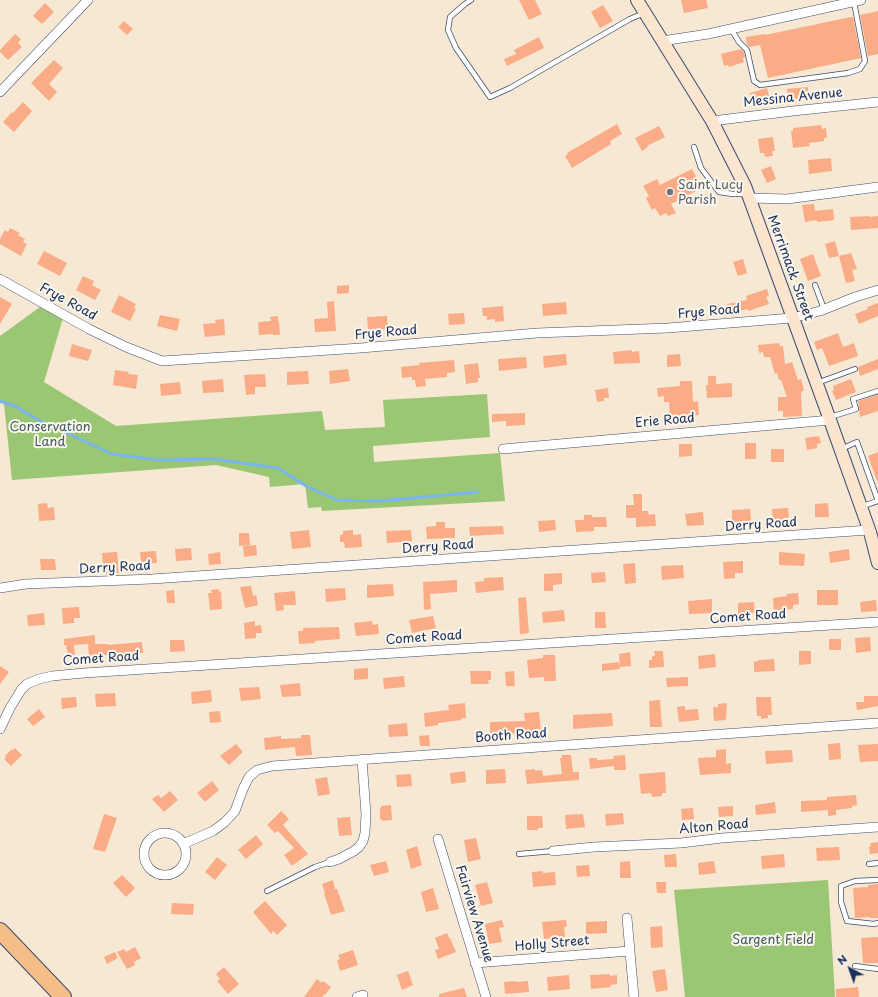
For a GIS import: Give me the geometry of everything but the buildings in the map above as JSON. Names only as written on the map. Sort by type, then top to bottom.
[{"type":"highway","points":[[0,925],[21,953]]},
{"type":"highway","points":[[0,931],[63,997]]},
{"type":"main road","name":"Merrimack Street","points":[[637,0],[712,121],[749,196],[861,507],[878,563]]},
{"type":"street","points":[[0,92],[88,0]]},
{"type":"street","points":[[662,41],[731,29],[851,1]]},
{"type":"street","name":"Messina Avenue","points":[[712,121],[878,102]]},
{"type":"street","points":[[749,196],[787,199],[878,187]]},
{"type":"street","name":"Frye Road","points":[[0,279],[89,329],[126,347],[162,361],[361,348],[536,333],[668,328],[792,318],[824,309],[878,290]]},
{"type":"street","name":"Erie Road","points":[[503,449],[830,419]]},
{"type":"street","name":"Derry Road","points":[[4,587],[26,584],[168,578],[869,530]]},
{"type":"street","name":"Comet Road","points":[[0,729],[10,708],[26,684],[52,676],[878,622]]},
{"type":"street","name":"Booth Road","points":[[183,844],[213,831],[226,822],[231,817],[238,804],[246,782],[254,772],[262,768],[362,759],[878,723]]},
{"type":"street","points":[[330,862],[354,851],[360,847],[363,841],[366,814],[362,759]]},
{"type":"street","name":"Alton Road","points":[[552,851],[594,847],[681,843],[722,838],[878,827]]},
{"type":"street","points":[[161,833],[171,834],[180,839],[183,844],[186,855],[182,865],[174,873],[157,873],[148,867],[145,862],[145,846],[151,838],[161,833]]},
{"type":"street","name":"Fairview Avenue","points":[[438,839],[486,997]]},
{"type":"street","points":[[627,918],[634,997]]},
{"type":"street","name":"Holly Street","points":[[475,963],[630,951]]},
{"type":"lane","points":[[471,0],[450,17],[448,30],[456,48],[490,97],[510,88],[630,18],[644,13]]},
{"type":"lane","points":[[731,29],[739,42],[747,50],[754,81],[760,85],[848,73],[860,69],[864,61],[851,1]]},
{"type":"lane","points":[[694,147],[701,168],[719,192],[749,196]]},
{"type":"lane","points":[[815,285],[824,309]]},
{"type":"lane","points":[[817,383],[855,369]]},
{"type":"lane","points":[[830,419],[856,409],[853,399],[878,391]]},
{"type":"lane","points":[[840,449],[858,442],[878,501],[861,507]]},
{"type":"lane","points":[[519,854],[552,851]]},
{"type":"lane","points":[[267,891],[315,867],[330,862]]},
{"type":"lane","points":[[869,864],[878,863]]},
{"type":"lane","points":[[878,880],[854,881],[841,886],[841,902],[847,921],[874,924],[878,923]]},
{"type":"lane","points":[[855,966],[878,969]]},
{"type":"green space","name":"Conservation Land","points":[[40,307],[63,318],[44,382],[116,426],[322,411],[325,430],[385,427],[383,400],[487,394],[490,437],[373,446],[374,462],[500,453],[505,501],[322,511],[321,507],[308,508],[305,484],[270,487],[269,477],[216,465],[12,480],[4,404],[0,403],[0,336]]},
{"type":"green space","name":"Sargent Field","points":[[828,880],[835,997],[685,997],[674,890]]},
{"type":"waterway","points":[[0,401],[17,407],[36,419],[112,454],[158,460],[214,459],[278,468],[306,486],[337,500],[380,501],[478,492]]},
{"type":"place","name":"Saint Lucy Parish","points":[[670,192]]}]
